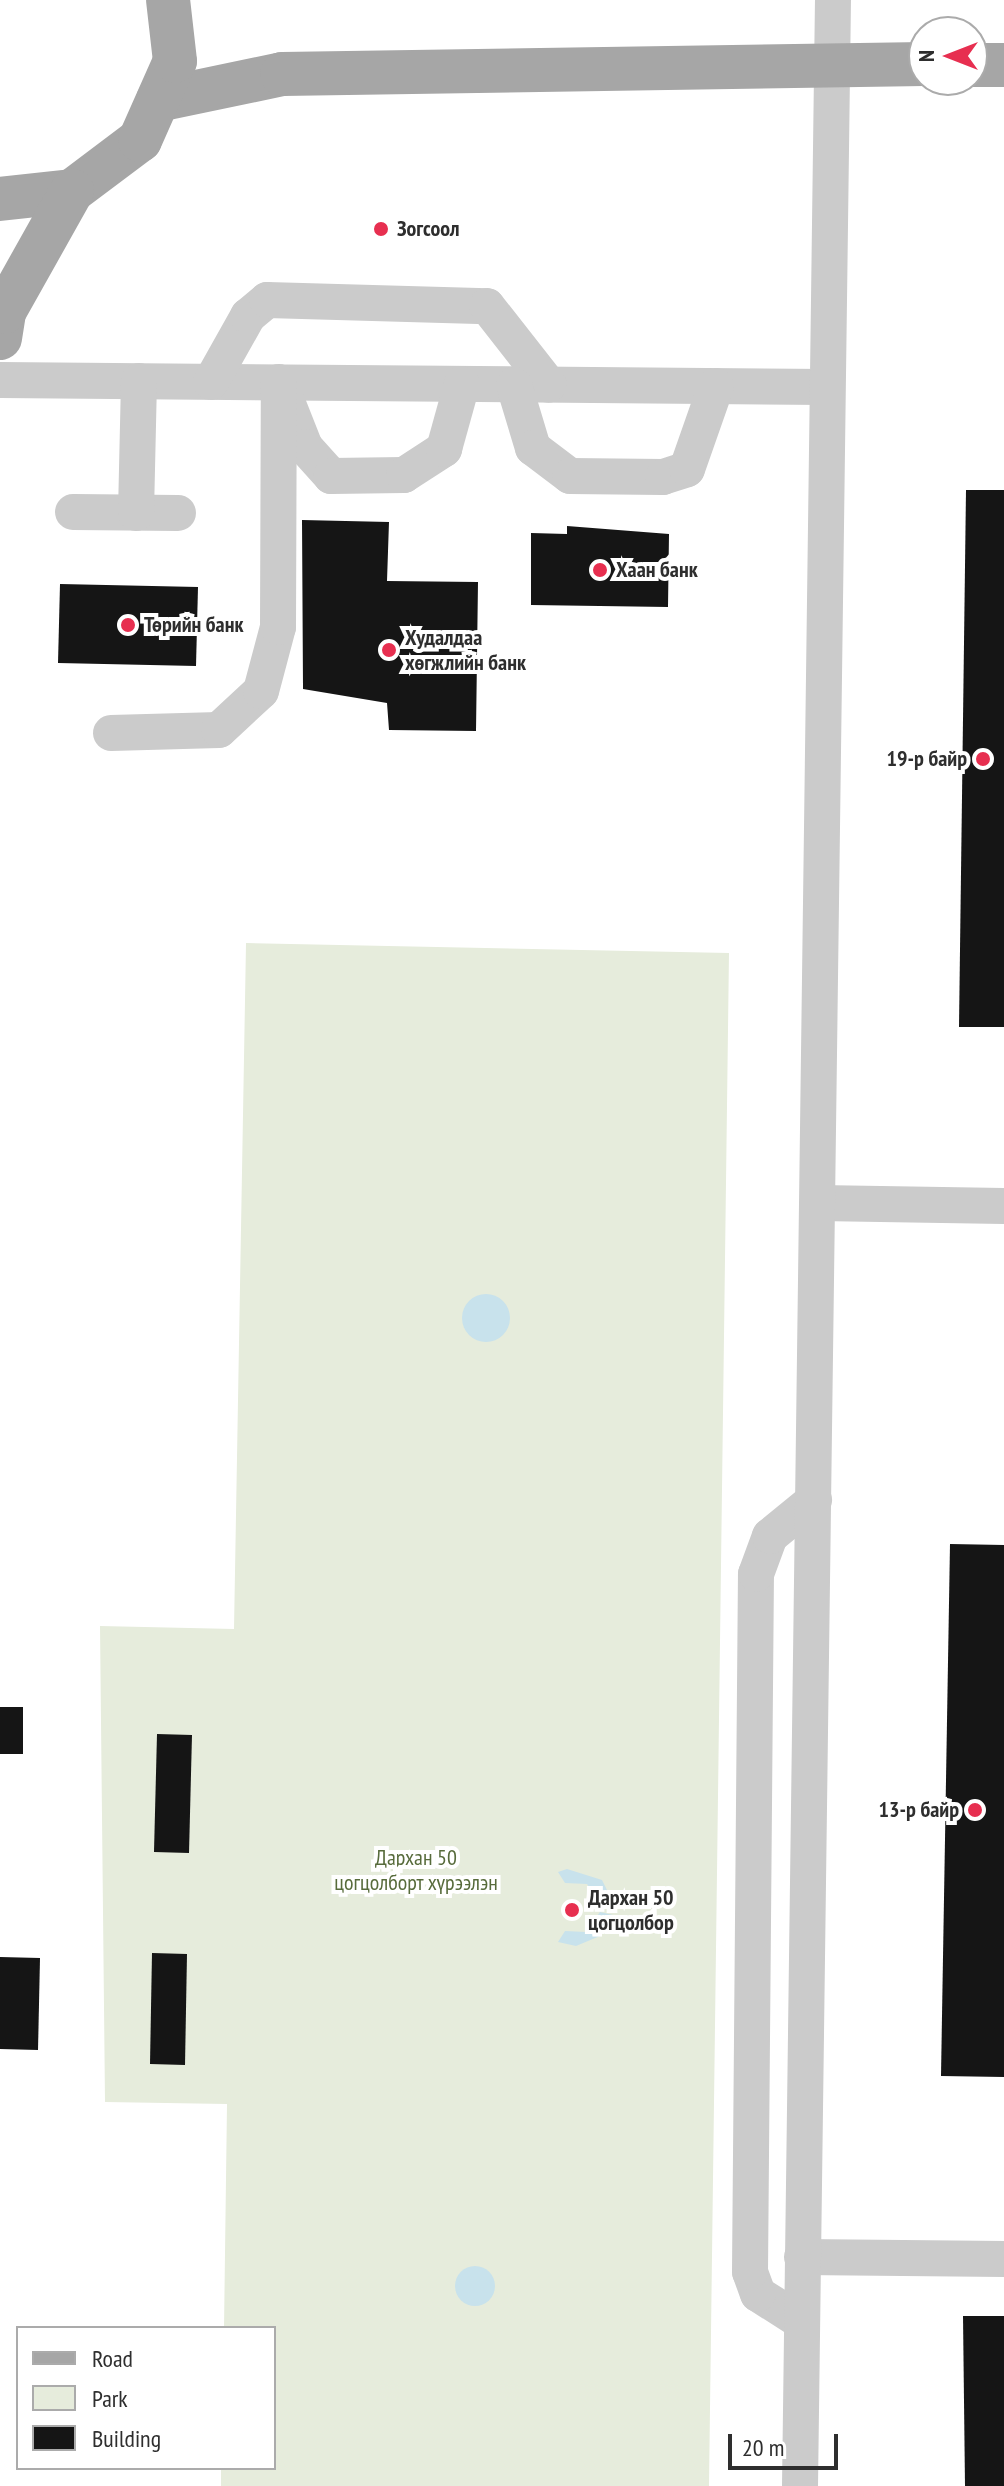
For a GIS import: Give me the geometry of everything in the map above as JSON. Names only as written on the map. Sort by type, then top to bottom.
[{"type":"main road","points":[[0,338],[4,312],[72,191],[140,140],[175,61],[168,0]]},
{"type":"main road","points":[[158,100],[282,74],[831,69],[908,65]]},
{"type":"main road","points":[[0,199],[72,191]]},
{"type":"street","points":[[800,2486],[833,0]]},
{"type":"street","points":[[211,382],[248,316],[267,300],[487,306],[531,385],[533,448],[570,476],[663,477],[687,469],[716,386]]},
{"type":"street","points":[[0,380],[826,387]]},
{"type":"street","points":[[136,513],[139,381]]},
{"type":"street","points":[[279,382],[305,447],[331,476],[404,475],[444,449],[462,384]]},
{"type":"street","points":[[111,733],[219,730],[261,691],[278,627],[279,382]]},
{"type":"street","points":[[73,512],[178,513]]},
{"type":"street","points":[[819,1203],[1004,1206]]},
{"type":"street","points":[[802,2322],[758,2294],[750,2272],[756,1574],[770,1536],[814,1500]]},
{"type":"street","points":[[802,2257],[1004,2259]]},
{"type":"green space","name":"Дархан 50 цогцолборт хүрээлэн","points":[[246,943],[729,953],[709,2486],[221,2486],[221,2470],[276,2470],[276,2326],[224,2326],[227,2104],[105,2102],[100,1626],[234,1629]]},
{"type":"water","points":[[486,1294],[503,1301],[510,1318],[503,1335],[486,1342],[469,1335],[462,1318],[469,1301]]},
{"type":"water","points":[[567,1869],[602,1880],[613,1902],[600,1902],[587,1884],[565,1883],[558,1872]]},
{"type":"water","points":[[600,1912],[613,1915],[600,1936],[576,1946],[558,1942],[565,1931],[586,1932]]},
{"type":"water","points":[[475,2266],[489,2272],[495,2286],[489,2300],[475,2306],[461,2300],[455,2286],[461,2272]]},
{"type":"building","name":"19-р байр","points":[[966,490],[1004,490],[1004,1027],[959,1027]]},
{"type":"building","name":"Худалдаа хөгжлийн банк","points":[[302,520],[389,522],[387,581],[478,582],[476,731],[389,730],[387,703],[303,689]]},
{"type":"building","name":"Хаан банк","points":[[567,526],[669,534],[668,607],[531,605],[531,533],[567,534]]},
{"type":"building","name":"Төрийн банк","points":[[60,584],[198,587],[196,666],[58,663]]},
{"type":"building","name":"13-р байр","points":[[950,1544],[1004,1545],[1004,2077],[941,2076]]},
{"type":"building","points":[[0,1707],[23,1707],[23,1754],[0,1754]]},
{"type":"building","points":[[157,1734],[192,1735],[189,1853],[154,1852]]},
{"type":"building","points":[[152,1953],[187,1954],[185,2065],[150,2064]]},
{"type":"building","points":[[0,1957],[40,1958],[38,2050],[0,2049]]},
{"type":"building","points":[[963,2316],[1004,2316],[1004,2486],[965,2486]]},
{"type":"place","name":"Зогсоол","points":[[381,229]]},
{"type":"place","name":"Хаан банк","points":[[600,570]]},
{"type":"place","name":"Төрийн банк","points":[[128,625]]},
{"type":"place","name":"Худалдаа хөгжлийн банк","points":[[389,650]]},
{"type":"place","name":"19-р байр","points":[[983,759]]},
{"type":"place","name":"13-р байр","points":[[975,1810]]},
{"type":"place","name":"Дархан 50 цогцолбор","points":[[572,1910]]}]
